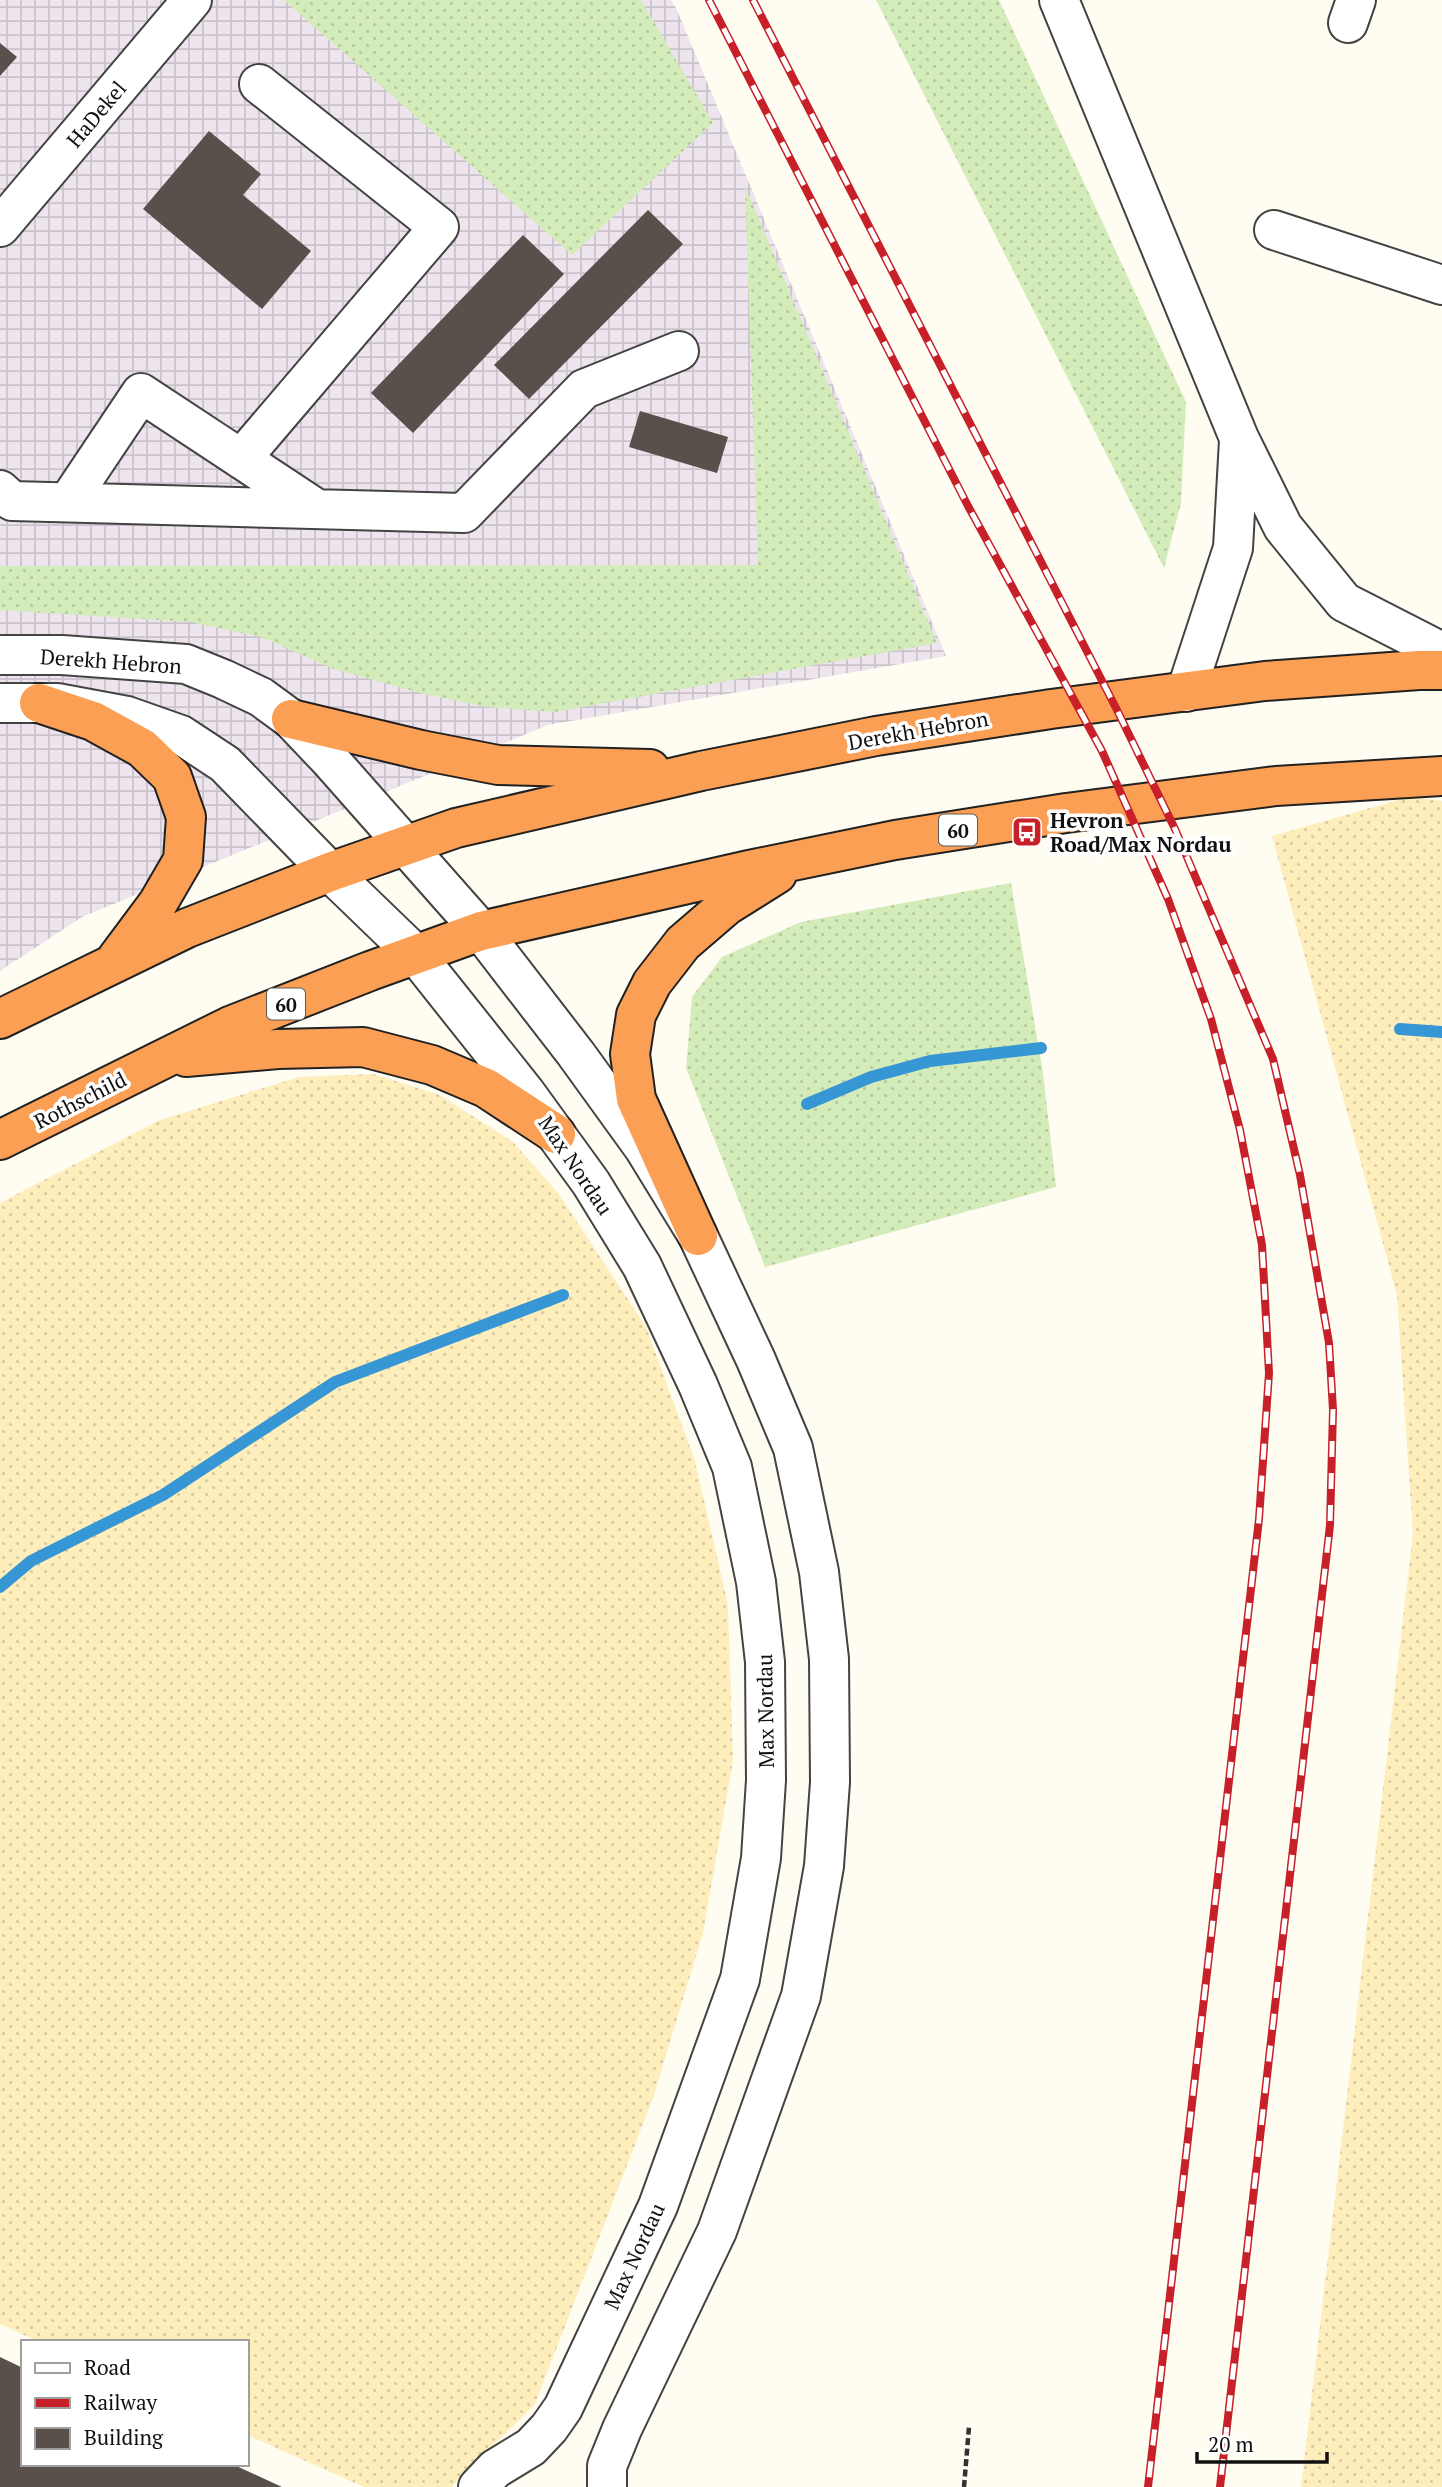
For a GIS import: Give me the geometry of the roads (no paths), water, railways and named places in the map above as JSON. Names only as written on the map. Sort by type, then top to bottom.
[{"type":"highway","name":"Derekh Hebron","points":[[113,964],[187,928],[330,872],[456,828],[701,771],[876,736],[1051,709],[1265,681],[1442,670]]},
{"type":"highway","points":[[0,1019],[113,964],[158,903],[183,860],[186,817],[172,777],[142,748],[93,721],[39,704]]},
{"type":"highway","points":[[291,719],[498,765],[701,771]]},
{"type":"highway","name":"60","points":[[160,1060],[230,1026],[481,931],[798,860],[895,840],[1276,786],[1442,776]]},
{"type":"highway","points":[[698,1236],[636,1099],[630,1054],[636,1015],[652,983],[682,943],[726,906],[798,860]]},
{"type":"highway","points":[[160,1060],[278,1049],[363,1047],[432,1065],[486,1088],[556,1134]]},
{"type":"highway","name":"Rothschild","points":[[0,1140],[160,1060]]},
{"type":"street","name":"HaDekel","points":[[0,227],[192,0]]},
{"type":"street","points":[[1059,0],[1239,438],[1283,527],[1344,602],[1442,652]]},
{"type":"street","points":[[242,459],[439,227],[259,84]]},
{"type":"street","points":[[1274,230],[1442,285]]},
{"type":"street","points":[[0,490],[12,501],[464,513],[583,389],[679,352]]},
{"type":"street","points":[[68,502],[141,393],[317,509]]},
{"type":"street","points":[[1186,692],[1233,548],[1239,438]]},
{"type":"street","name":"Derekh Hebron","points":[[0,655],[62,655],[186,664],[261,697],[291,719],[330,760],[481,931]]},
{"type":"street","points":[[0,703],[57,704],[127,716],[181,735],[225,764],[330,872],[416,955]]},
{"type":"street","points":[[481,931],[644,1148],[698,1236],[757,1360],[793,1448],[819,1572],[829,1659],[830,1782],[824,1866],[802,1996],[717,2231],[616,2443],[607,2466],[607,2487]]},
{"type":"street","name":"Max Nordau","points":[[416,955],[556,1134],[591,1183],[642,1266],[698,1385],[732,1467],[756,1582],[765,1662],[766,1780],[761,1858],[740,1979],[658,2206],[564,2408],[531,2447],[495,2469],[478,2487]]},
{"type":"street","points":[[557,2416],[591,2420],[602,2426],[616,2443]]},
{"type":"waterway","points":[[1400,1029],[1442,1032]]},
{"type":"waterway","points":[[807,1104],[871,1077],[930,1061],[1041,1048]]},
{"type":"waterway","points":[[0,1587],[31,1561],[163,1495],[335,1382],[563,1295]]},
{"type":"railway","points":[[709,0],[968,506],[1102,751],[1168,899],[1211,1019],[1240,1130],[1262,1245],[1269,1373],[1259,1519],[1148,2487]]},
{"type":"railway","points":[[753,0],[1117,710],[1175,829],[1273,1059],[1300,1175],[1329,1343],[1333,1410],[1330,1525],[1220,2487]]},
{"type":"place","name":"Hevron Road/Max Nordau","points":[[1027,832]]}]
